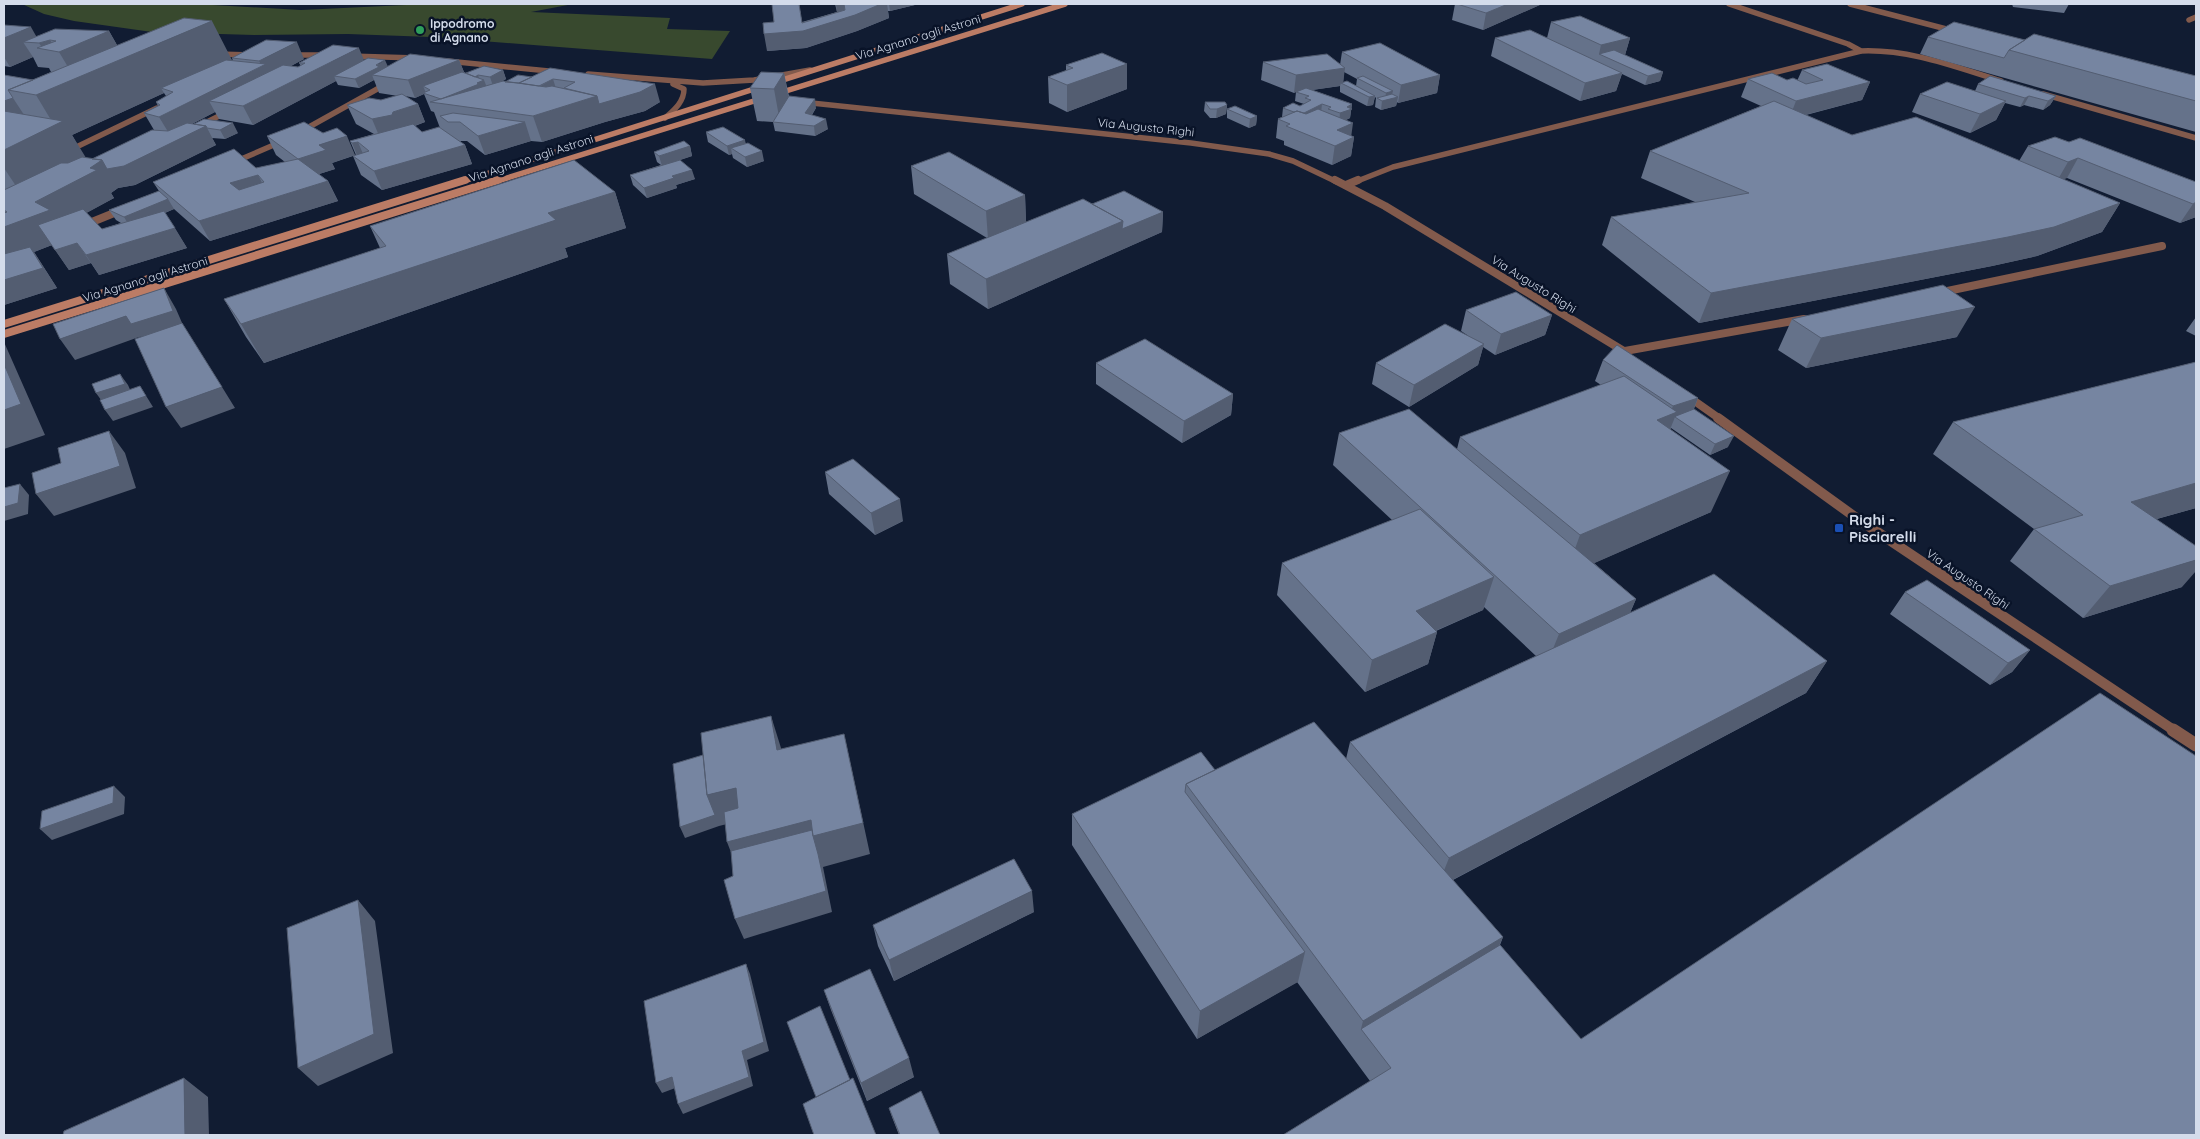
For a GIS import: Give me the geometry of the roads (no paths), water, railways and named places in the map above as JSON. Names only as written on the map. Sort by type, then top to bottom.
[{"type":"main road","name":"Via Agnano agli Astroni","points":[[4,324],[665,118],[813,69],[1022,4]]},
{"type":"main road","name":"Via Agnano agli Astroni","points":[[4,334],[1065,4]]},
{"type":"street","points":[[1729,4],[1848,44],[1861,51]]},
{"type":"street","points":[[1850,4],[1966,35]]},
{"type":"street","points":[[2189,20],[2196,18]]},
{"type":"street","points":[[1346,185],[1393,167],[1861,51],[1901,52],[2006,83]]},
{"type":"street","points":[[207,54],[260,57],[251,63]]},
{"type":"street","points":[[277,55],[332,58],[323,64]]},
{"type":"street","points":[[341,55],[423,60]]},
{"type":"street","points":[[437,60],[564,72]]},
{"type":"street","points":[[583,74],[665,82],[698,83],[747,81],[813,69]]},
{"type":"street","points":[[220,168],[282,142],[396,78]]},
{"type":"street","points":[[665,82],[684,89],[680,104],[665,118]]},
{"type":"street","points":[[2034,91],[2196,138]]},
{"type":"street","name":"Via Augusto Righi","points":[[742,92],[761,97],[1237,149],[1269,154],[1293,161],[1346,185],[1385,206],[1633,357]]},
{"type":"street","points":[[61,154],[164,105]]},
{"type":"street","points":[[190,130],[234,108]]},
{"type":"street","points":[[524,172],[530,177]]},
{"type":"street","points":[[79,228],[132,205]]},
{"type":"street","points":[[1928,294],[2162,246]]},
{"type":"street","points":[[1625,351],[1811,317]]},
{"type":"street","name":"Via Augusto Righi","points":[[1682,392],[1855,517],[2196,745]]},
{"type":"place","name":"Ippodromo di Agnano","points":[[420,30]]},
{"type":"place","name":"Righi - Pisciarelli","points":[[1839,528]]}]
